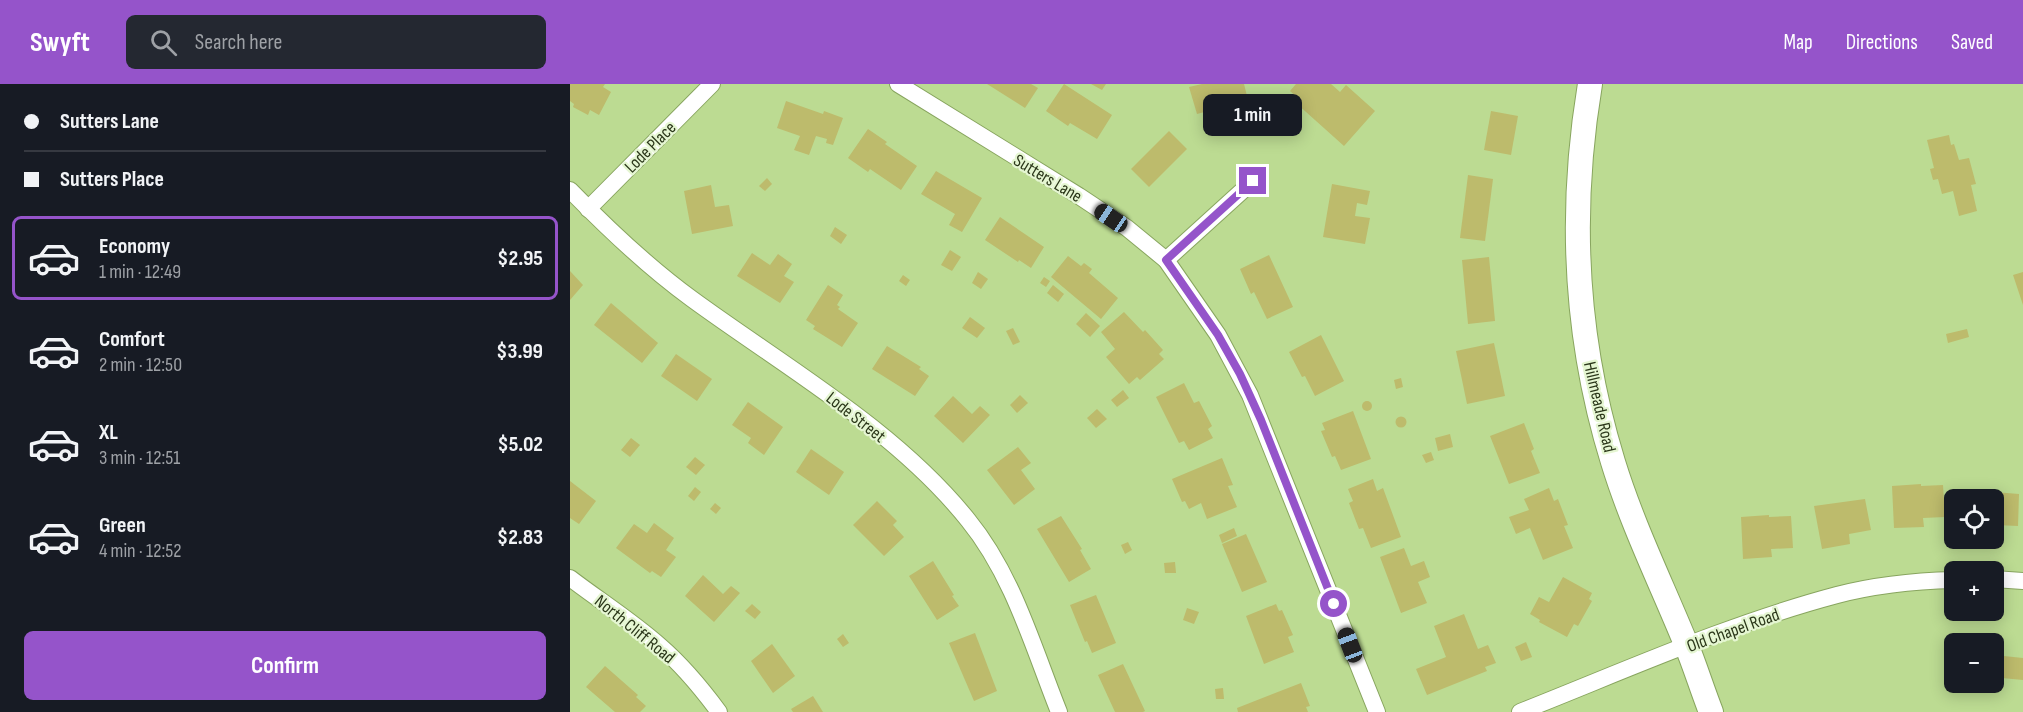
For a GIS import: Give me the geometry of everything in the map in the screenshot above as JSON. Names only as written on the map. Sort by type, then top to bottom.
[{"type":"street","name":"Lode Place","points":[[588,209],[712,84]]},
{"type":"street","name":"Sutters Lane","points":[[898,84],[1079,196],[1134,234],[1166,260],[1218,335],[1250,395],[1377,712]]},
{"type":"street","name":"Hillmeade Road","points":[[1590,84],[1579,173],[1578,229],[1582,322],[1590,369],[1599,415],[1614,464],[1633,517],[1687,646],[1710,712]]},
{"type":"street","points":[[1166,260],[1253,181]]},
{"type":"street","name":"Lode Street","points":[[570,190],[661,276],[841,404],[941,488],[969,521],[1003,576],[1059,712]]},
{"type":"street","name":"North Cliff Road","points":[[570,578],[660,646],[694,681],[719,712]]},
{"type":"street","points":[[2004,579],[2023,580]]},
{"type":"street","name":"Old Chapel Road","points":[[1520,712],[1687,646],[1839,595],[1926,581],[1944,580]]},
{"type":"building","points":[[570,84],[605,84],[603,87],[611,92],[599,115],[590,110],[588,115],[573,107],[574,104],[570,101]]},
{"type":"building","points":[[987,84],[1031,84],[1038,88],[1025,108]]},
{"type":"building","points":[[1064,84],[1112,115],[1097,139],[1070,123],[1068,126],[1046,111]]},
{"type":"building","points":[[1091,84],[1106,84],[1102,90]]},
{"type":"building","points":[[1202,84],[1244,84],[1248,100],[1197,114],[1189,87]]},
{"type":"building","points":[[1296,84],[1331,84],[1340,92],[1346,85],[1375,111],[1344,146],[1296,103],[1299,99],[1290,91]]},
{"type":"building","points":[[786,101],[823,114],[824,111],[843,118],[833,145],[826,143],[827,139],[816,136],[809,155],[794,150],[800,136],[777,128]]},
{"type":"building","points":[[1491,111],[1518,116],[1511,155],[1484,150]]},
{"type":"building","points":[[868,129],[917,166],[901,190],[870,169],[868,172],[848,158]]},
{"type":"building","points":[[1169,131],[1187,149],[1149,187],[1131,169]]},
{"type":"building","points":[[1949,135],[1951,145],[1954,144],[1959,160],[1969,158],[1976,184],[1971,185],[1977,211],[1959,216],[1953,191],[1942,194],[1938,179],[1933,180],[1930,169],[1934,168],[1927,140]]},
{"type":"building","points":[[936,171],[982,198],[962,232],[949,225],[955,214],[921,194]]},
{"type":"building","points":[[1468,175],[1493,179],[1485,241],[1460,238]]},
{"type":"building","points":[[767,178],[772,184],[765,191],[759,186]]},
{"type":"building","points":[[1332,184],[1370,191],[1367,205],[1357,203],[1355,216],[1370,218],[1365,244],[1323,237]]},
{"type":"building","points":[[711,185],[715,207],[729,205],[733,226],[692,234],[684,191]]},
{"type":"building","points":[[1000,217],[1044,247],[1031,268],[985,240]]},
{"type":"building","points":[[835,227],[847,235],[841,244],[830,236]]},
{"type":"building","points":[[950,250],[961,257],[952,271],[941,265]]},
{"type":"building","points":[[752,253],[770,265],[778,254],[792,264],[784,276],[794,282],[780,303],[737,276]]},
{"type":"building","points":[[1269,255],[1293,307],[1267,319],[1254,292],[1251,294],[1240,269]]},
{"type":"building","points":[[1068,256],[1081,266],[1084,263],[1092,269],[1089,273],[1118,298],[1101,319],[1051,277]]},
{"type":"building","points":[[1489,257],[1495,321],[1468,324],[1462,260]]},
{"type":"building","points":[[570,271],[583,285],[570,300]]},
{"type":"building","points":[[978,272],[988,279],[981,289],[972,283]]},
{"type":"building","points":[[2023,272],[2023,305],[2013,275]]},
{"type":"building","points":[[903,275],[910,280],[906,286],[899,281]]},
{"type":"building","points":[[1044,277],[1050,281],[1046,287],[1040,283]]},
{"type":"building","points":[[828,285],[843,295],[837,305],[840,307],[838,309],[858,323],[842,347],[813,329],[815,326],[806,320]]},
{"type":"building","points":[[1053,285],[1064,294],[1058,302],[1047,293]]},
{"type":"building","points":[[611,303],[658,343],[642,363],[594,325]]},
{"type":"building","points":[[1124,312],[1163,350],[1159,354],[1164,359],[1140,380],[1137,377],[1129,384],[1106,357],[1115,349],[1101,332]]},
{"type":"building","points":[[1086,313],[1100,326],[1090,337],[1076,324]]},
{"type":"building","points":[[970,317],[985,328],[977,338],[962,328]]},
{"type":"building","points":[[1013,328],[1020,342],[1013,345],[1006,331]]},
{"type":"building","points":[[1967,329],[1969,337],[1948,343],[1946,334]]},
{"type":"building","points":[[1321,335],[1344,381],[1315,396],[1289,352]]},
{"type":"building","points":[[1494,343],[1505,396],[1467,404],[1456,351]]},
{"type":"building","points":[[887,346],[921,367],[919,369],[929,376],[915,396],[872,369]]},
{"type":"building","points":[[676,354],[712,379],[697,401],[661,376]]},
{"type":"building","points":[[1401,378],[1403,387],[1396,389],[1394,380]]},
{"type":"building","points":[[1184,383],[1194,403],[1199,401],[1212,426],[1208,429],[1213,438],[1189,450],[1184,441],[1179,443],[1156,397]]},
{"type":"building","points":[[1123,390],[1129,398],[1117,407],[1111,400]]},
{"type":"building","points":[[1020,395],[1028,403],[1017,413],[1010,405]]},
{"type":"building","points":[[953,396],[972,414],[980,406],[990,415],[963,443],[934,416]]},
{"type":"building","points":[[1367,401],[1371,402],[1371,410],[1367,411],[1363,410],[1362,406],[1363,402]]},
{"type":"building","points":[[748,402],[783,427],[764,455],[748,443],[751,438],[732,425]]},
{"type":"building","points":[[1097,409],[1107,419],[1096,428],[1087,418]]},
{"type":"building","points":[[1353,411],[1371,459],[1341,470],[1335,456],[1332,457],[1321,431],[1325,430],[1322,423]]},
{"type":"building","points":[[1401,417],[1405,418],[1405,426],[1401,427],[1397,426],[1396,422],[1397,418]]},
{"type":"building","points":[[1524,423],[1534,449],[1531,451],[1540,473],[1509,484],[1490,436]]},
{"type":"building","points":[[1450,434],[1453,447],[1438,451],[1435,438]]},
{"type":"building","points":[[631,438],[640,445],[630,457],[621,450]]},
{"type":"building","points":[[1018,447],[1031,463],[1021,470],[1035,489],[1014,505],[987,470]]},
{"type":"building","points":[[811,449],[844,472],[829,495],[796,472]]},
{"type":"building","points":[[1431,452],[1434,460],[1426,463],[1422,455]]},
{"type":"building","points":[[695,457],[705,465],[696,475],[686,467]]},
{"type":"building","points":[[1222,458],[1233,485],[1228,486],[1237,507],[1207,519],[1201,503],[1189,509],[1185,501],[1182,502],[1172,479]]},
{"type":"building","points":[[1373,479],[1377,491],[1383,488],[1401,537],[1371,548],[1363,528],[1359,529],[1349,503],[1353,501],[1348,489]]},
{"type":"building","points":[[570,481],[596,501],[579,524],[570,518]]},
{"type":"building","points":[[1943,485],[1944,517],[1923,518],[1924,527],[1894,528],[1892,486]]},
{"type":"building","points":[[695,487],[701,492],[694,501],[688,496]]},
{"type":"building","points":[[1549,488],[1554,501],[1558,499],[1568,525],[1564,526],[1573,548],[1543,560],[1530,528],[1516,534],[1509,517],[1529,510],[1524,499]]},
{"type":"building","points":[[2004,493],[2019,494],[2018,526],[2004,525]]},
{"type":"building","points":[[1865,499],[1871,530],[1849,534],[1850,544],[1822,549],[1814,506]]},
{"type":"building","points":[[877,501],[897,521],[893,525],[904,537],[884,556],[853,525]]},
{"type":"building","points":[[715,503],[721,508],[716,514],[710,509]]},
{"type":"building","points":[[1769,515],[1769,517],[1791,516],[1793,548],[1771,549],[1772,557],[1743,559],[1741,517]]},
{"type":"building","points":[[1061,516],[1082,549],[1080,550],[1091,569],[1069,582],[1037,529]]},
{"type":"building","points":[[654,523],[674,538],[666,550],[676,557],[661,577],[652,571],[650,573],[616,548],[634,524],[647,533]]},
{"type":"building","points":[[1234,528],[1237,536],[1222,543],[1219,535]]},
{"type":"building","points":[[1246,534],[1267,582],[1242,592],[1222,544]]},
{"type":"building","points":[[1128,542],[1132,550],[1125,554],[1121,545]]},
{"type":"building","points":[[1404,548],[1411,566],[1424,561],[1430,577],[1418,582],[1427,603],[1401,613],[1380,557]]},
{"type":"building","points":[[933,561],[959,606],[937,620],[909,576]]},
{"type":"building","points":[[1175,562],[1176,573],[1165,573],[1164,563]]},
{"type":"building","points":[[703,575],[723,594],[731,586],[740,593],[714,622],[685,596]]},
{"type":"building","points":[[1563,577],[1592,593],[1589,599],[1592,601],[1578,626],[1574,624],[1567,637],[1539,622],[1540,620],[1530,614],[1539,597],[1549,602]]},
{"type":"building","points":[[1096,595],[1116,643],[1092,653],[1070,605]]},
{"type":"building","points":[[752,604],[761,612],[755,619],[745,611]]},
{"type":"building","points":[[1276,604],[1279,611],[1282,610],[1293,635],[1288,637],[1294,652],[1264,664],[1246,616]]},
{"type":"building","points":[[1187,608],[1199,612],[1194,624],[1183,620]]},
{"type":"building","points":[[1464,614],[1478,649],[1488,645],[1496,663],[1485,667],[1487,671],[1427,695],[1416,669],[1446,657],[1434,626]]},
{"type":"building","points":[[975,633],[997,691],[974,701],[949,643]]},
{"type":"building","points":[[843,634],[849,643],[843,647],[837,639]]},
{"type":"building","points":[[1526,642],[1532,657],[1521,661],[1515,647]]},
{"type":"building","points":[[772,644],[795,676],[773,693],[751,661]]},
{"type":"building","points":[[2004,656],[2023,658],[2023,680],[2004,678]]},
{"type":"building","points":[[1123,664],[1145,711],[1143,712],[1115,712],[1098,675]]},
{"type":"building","points":[[605,666],[638,695],[636,697],[646,706],[640,712],[615,712],[586,687]]},
{"type":"building","points":[[1301,683],[1310,706],[1306,707],[1308,712],[1238,712],[1237,708]]},
{"type":"building","points":[[1223,688],[1224,699],[1216,699],[1215,689]]},
{"type":"building","points":[[813,696],[823,712],[793,712],[791,709]]},
{"type":"route","points":[[1253,181],[1166,260],[1218,335],[1240,374],[1261,420],[1334,604]]}]
